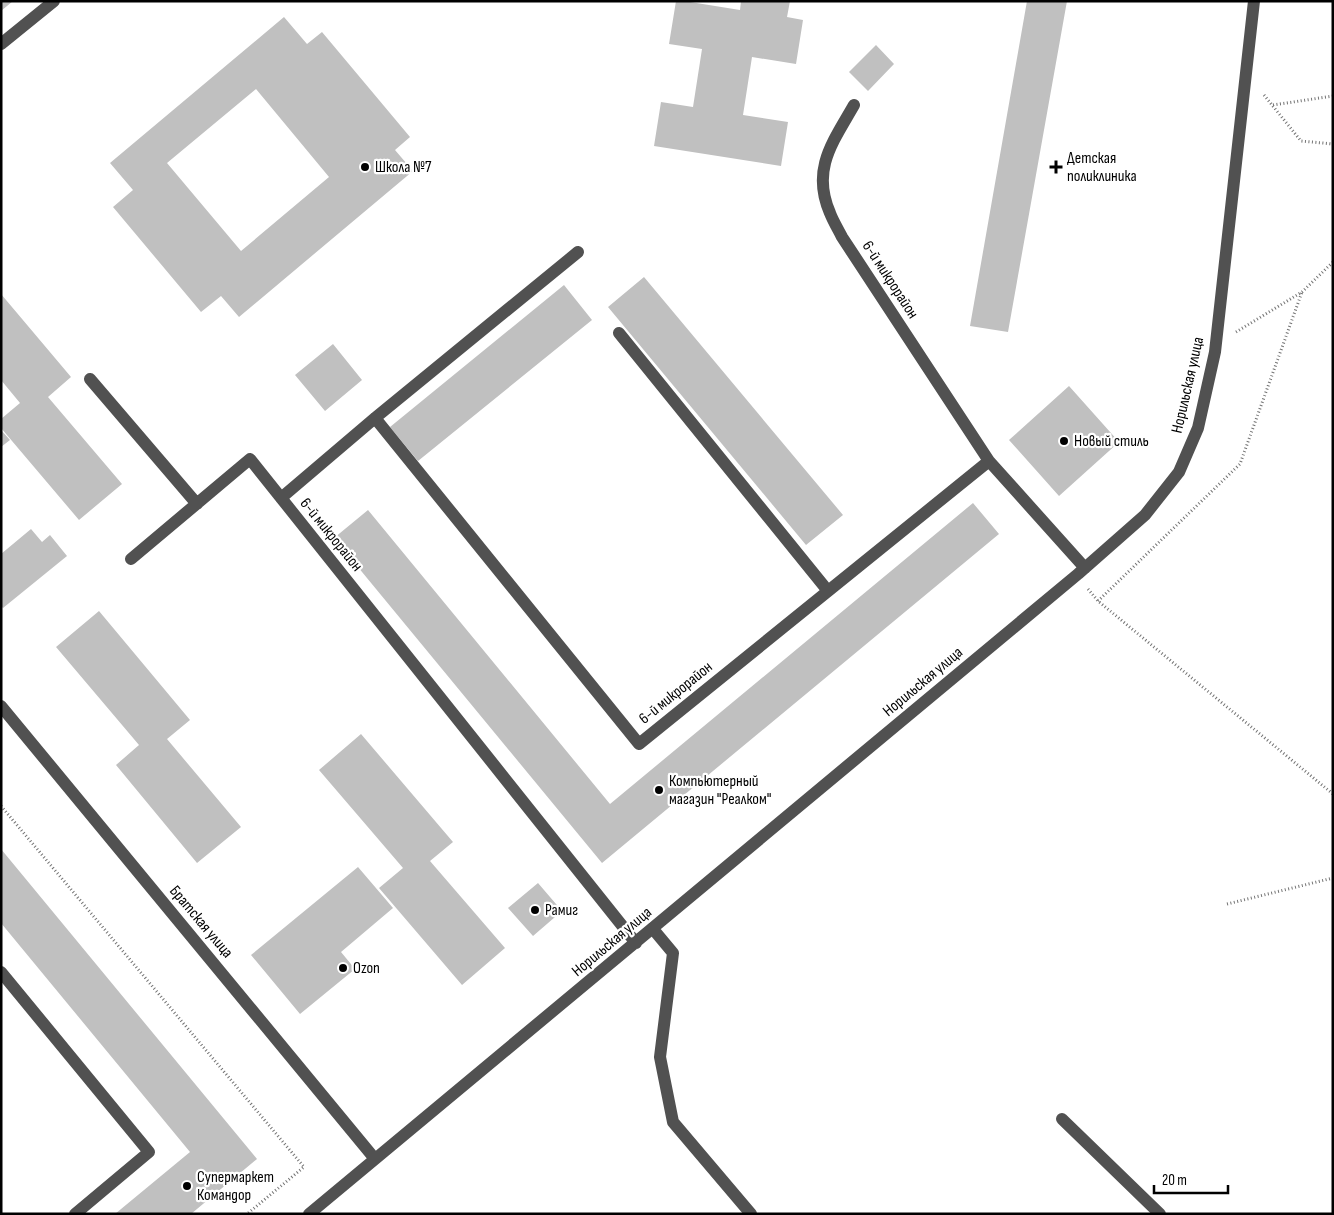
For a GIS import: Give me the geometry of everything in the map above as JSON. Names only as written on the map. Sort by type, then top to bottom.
[{"type":"street","points":[[1,44],[54,1]]},
{"type":"street","name":"Норильская улица","points":[[309,1214],[1085,568],[1145,515],[1179,472],[1198,428],[1215,352],[1254,1]]},
{"type":"street","name":"6-й микрорайон","points":[[854,105],[829,149],[822,170],[823,188],[829,211],[842,237],[989,461],[1085,568]]},
{"type":"street","points":[[281,498],[375,418],[578,252]]},
{"type":"street","points":[[619,333],[828,591]]},
{"type":"street","points":[[90,379],[197,504]]},
{"type":"street","name":"6-й микрорайон","points":[[375,418],[640,744],[989,461]]},
{"type":"street","name":"6-й микрорайон","points":[[132,559],[250,459],[636,943]]},
{"type":"street","name":"Братская улица","points":[[1,706],[375,1159]]},
{"type":"street","points":[[653,929],[672,953],[660,1058],[673,1122],[751,1214]]},
{"type":"street","points":[[1,972],[149,1152],[75,1214]]},
{"type":"street","points":[[1062,1119],[1160,1214]]},
{"type":"path","points":[[1264,94],[1300,141],[1333,144]]},
{"type":"path","points":[[1272,105],[1333,96]]},
{"type":"path","points":[[1235,333],[1302,292],[1333,262]]},
{"type":"path","points":[[1098,602],[1240,464],[1302,292]]},
{"type":"path","points":[[1083,583],[1098,602],[1333,794]]},
{"type":"path","points":[[1,806],[304,1167],[247,1214]]},
{"type":"path","points":[[1226,904],[1333,878]]},
{"type":"building","points":[[1,1],[13,1],[1,11]]},
{"type":"building","points":[[676,1],[740,10],[741,1],[790,1],[787,17],[803,20],[796,64],[752,57],[743,115],[788,122],[781,166],[654,146],[661,102],[693,107],[702,49],[669,44]]},
{"type":"building","points":[[1027,1],[1067,1],[1008,332],[970,326]]},
{"type":"building","name":"Школа №7","points":[[284,17],[307,44],[322,32],[410,137],[395,150],[413,171],[239,317],[221,296],[201,312],[113,207],[133,190],[110,163]],"holes":[[[256,89],[329,177],[241,251],[167,163]]]},
{"type":"building","points":[[876,45],[894,64],[868,91],[849,72]]},
{"type":"building","points":[[644,277],[843,515],[806,545],[608,307]]},
{"type":"building","points":[[564,285],[592,320],[418,461],[390,427]]},
{"type":"building","points":[[1,294],[71,377],[48,397],[122,484],[79,520],[1,428],[1,419],[20,403],[1,380]]},
{"type":"building","points":[[333,344],[362,380],[325,411],[295,375]]},
{"type":"building","name":"Новый стиль","points":[[1069,386],[1119,442],[1059,496],[1009,440]]},
{"type":"building","points":[[1,430],[10,440],[1,447]]},
{"type":"building","points":[[973,503],[999,534],[602,863],[334,538],[368,510],[610,804]]},
{"type":"building","points":[[31,529],[42,542],[50,535],[67,556],[3,608],[1,606],[1,554]]},
{"type":"building","points":[[99,611],[190,720],[167,739],[241,827],[197,863],[116,765],[139,745],[56,647]]},
{"type":"building","points":[[361,734],[453,842],[430,861],[505,948],[462,985],[379,888],[403,868],[319,770]]},
{"type":"building","points":[[1,849],[257,1159],[191,1214],[115,1214],[190,1152],[1,923]]},
{"type":"building","points":[[358,867],[393,908],[341,952],[355,969],[300,1014],[251,955]]},
{"type":"building","name":"Рамиг","points":[[538,883],[562,911],[533,936],[508,908]]},
{"type":"place","name":"Школа №7","points":[[365,167]]},
{"type":"place","name":"Детская поликлиника","points":[[1056,167]]},
{"type":"place","name":"Новый стиль","points":[[1064,441]]},
{"type":"place","name":"Компьютерный магазин \"Реалком\"","points":[[659,790]]},
{"type":"place","name":"Рамиг","points":[[535,910]]},
{"type":"place","name":"Ozon","points":[[343,968]]},
{"type":"place","name":"Супермаркет Командор","points":[[187,1186]]}]
